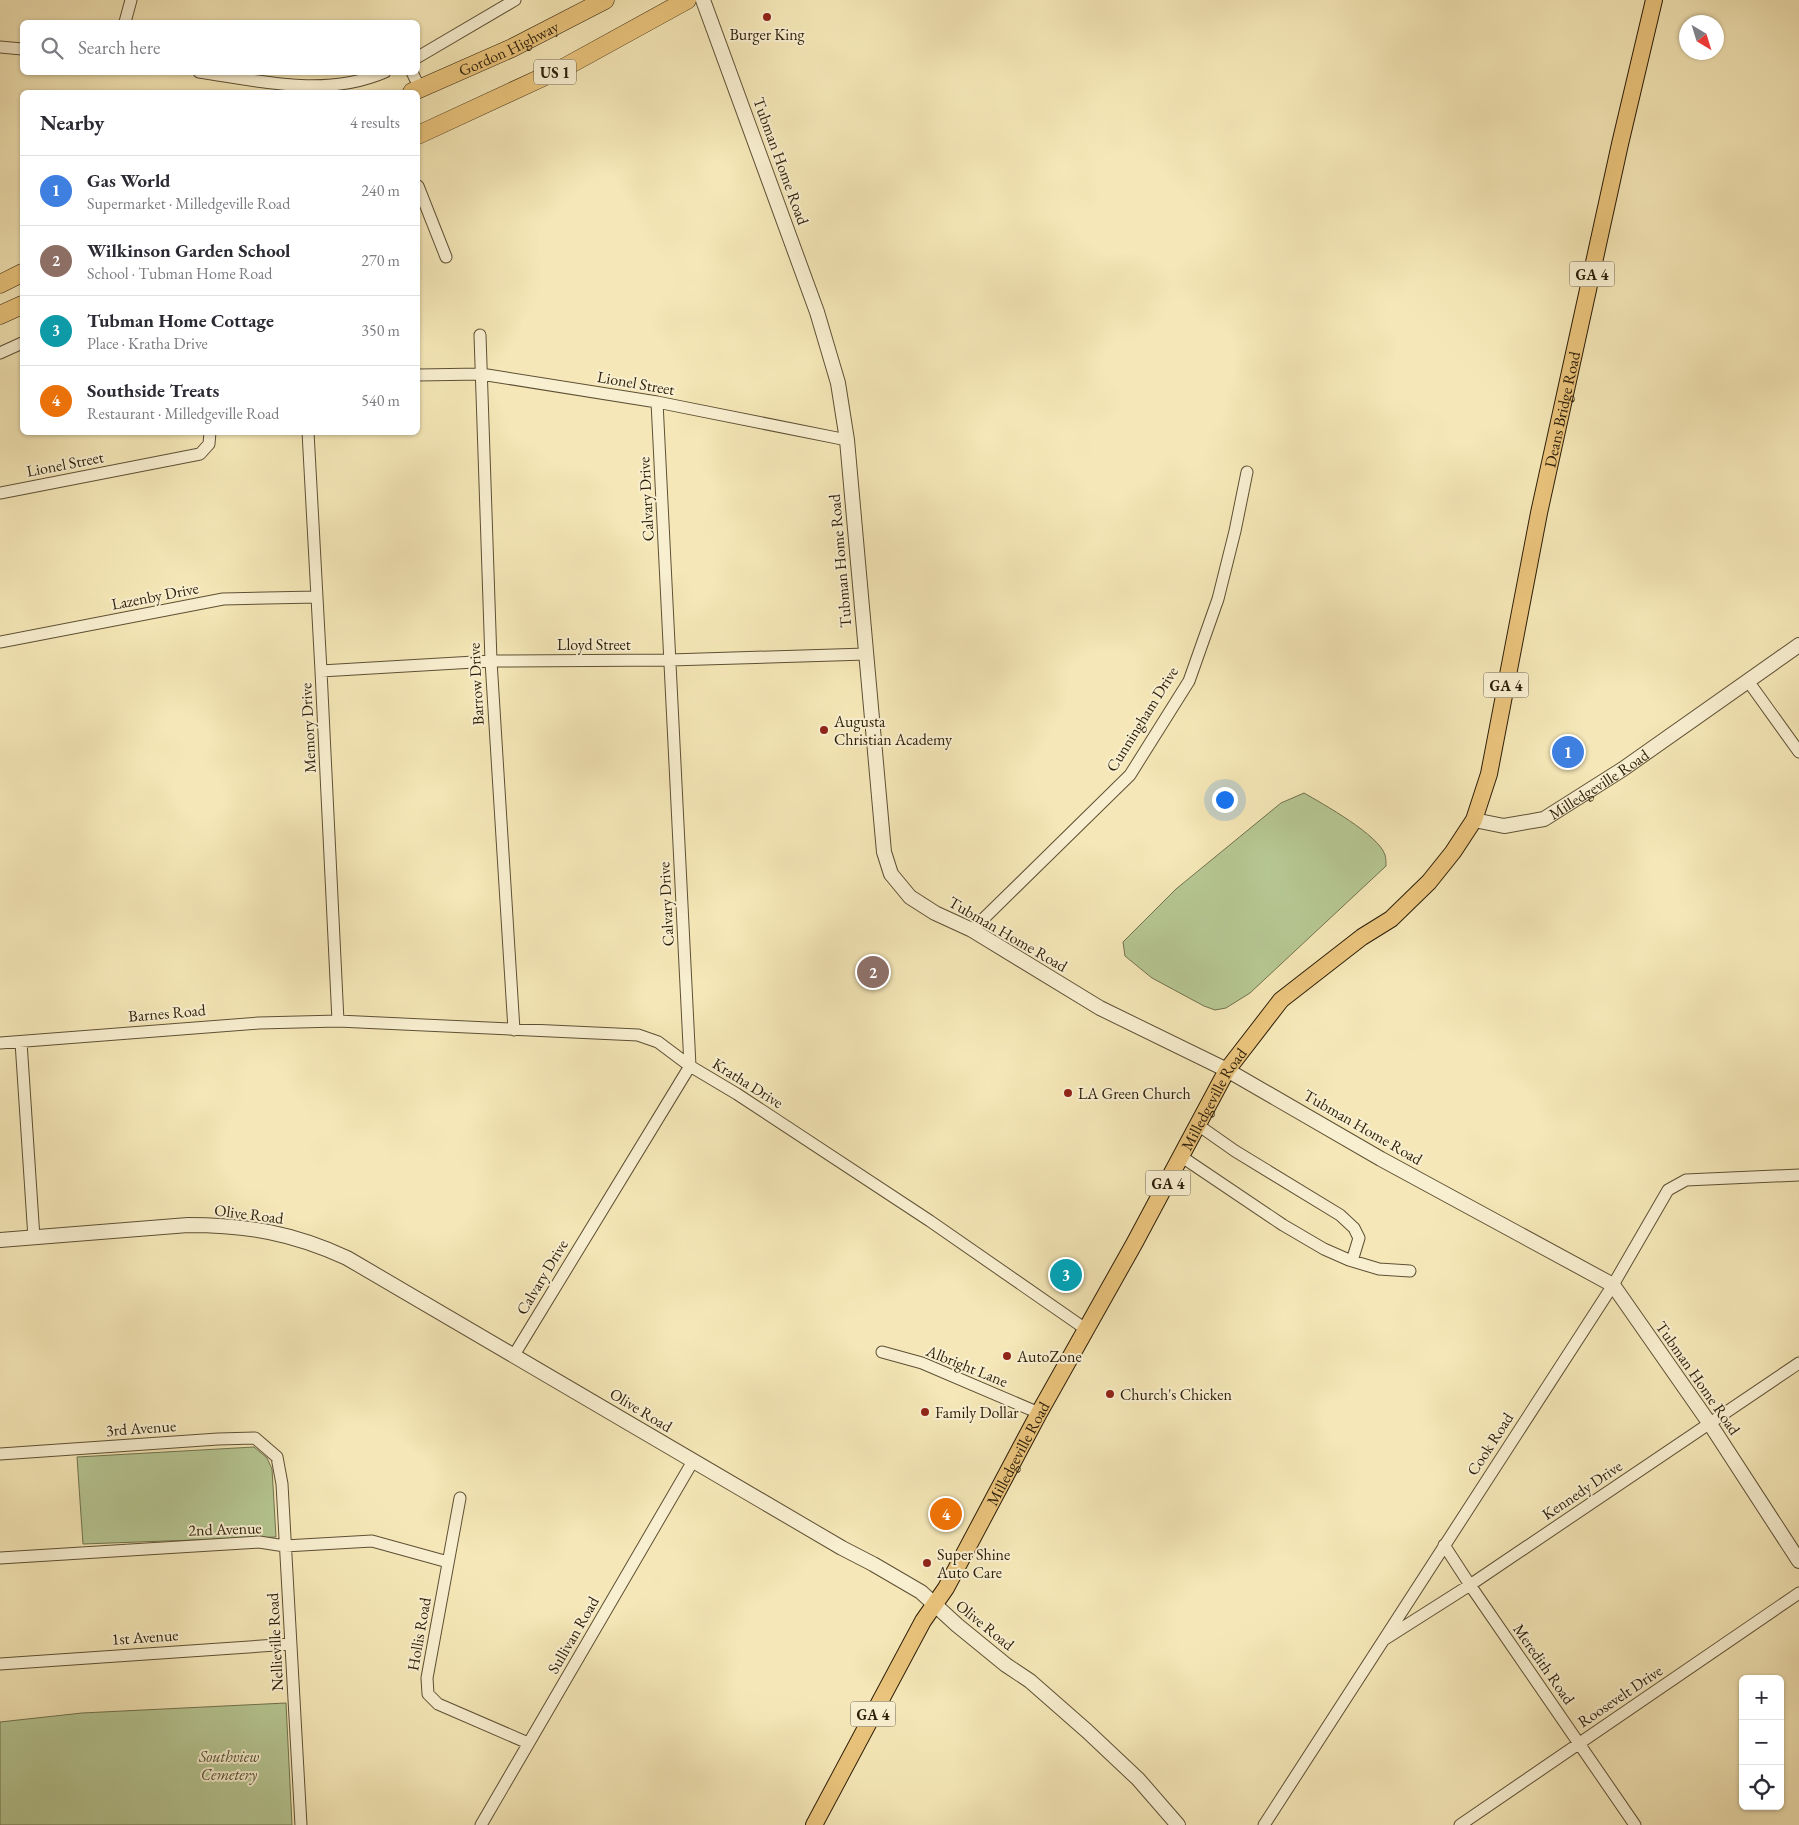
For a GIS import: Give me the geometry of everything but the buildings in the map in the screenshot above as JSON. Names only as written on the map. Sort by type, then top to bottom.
[{"type":"highway","name":"Gordon Highway","points":[[418,90],[543,33],[605,0]]},
{"type":"highway","name":"US 1","points":[[420,134],[560,70],[688,0]]},
{"type":"highway","points":[[0,276],[20,266]]},
{"type":"highway","points":[[0,284],[20,274]]},
{"type":"highway","points":[[0,315],[20,305]]},
{"type":"main road","name":"Deans Bridge Road","points":[[1474,820],[1489,774],[1545,485],[1620,144],[1654,0]]},
{"type":"main road","name":"Milledgeville Road","points":[[814,1825],[923,1621],[946,1588],[1039,1413],[1182,1157],[1227,1070],[1281,1000],[1362,937],[1391,919],[1429,882],[1453,852],[1474,820]]},
{"type":"street","points":[[126,20],[131,0]]},
{"type":"street","points":[[420,56],[515,0]]},
{"type":"street","name":"Tubman Home Road","points":[[703,0],[817,312],[838,384],[847,440],[884,852],[891,874],[910,896],[935,913],[972,930],[1100,1008],[1227,1070],[1381,1158],[1613,1285],[1710,1424],[1799,1561]]},
{"type":"street","points":[[0,46],[20,49]]},
{"type":"street","points":[[217,75],[279,85],[306,87],[360,81],[377,75]]},
{"type":"street","points":[[413,75],[416,90]]},
{"type":"street","points":[[420,191],[446,257]]},
{"type":"street","name":"Barrow Drive","points":[[480,335],[491,661],[514,1030]]},
{"type":"street","points":[[0,353],[20,344]]},
{"type":"street","name":"Lionel Street","points":[[420,375],[481,374],[657,402],[847,440]]},
{"type":"street","name":"Calvary Drive","points":[[514,1355],[690,1066],[657,402]]},
{"type":"street","name":"Lionel Street","points":[[0,493],[200,454],[208,444],[210,435]]},
{"type":"street","name":"Memory Drive","points":[[308,435],[338,1021]]},
{"type":"street","name":"Cunningham Drive","points":[[972,930],[1130,776],[1189,680],[1218,599],[1235,531],[1246,472]]},
{"type":"street","name":"Lazenby Drive","points":[[0,642],[223,599],[317,597]]},
{"type":"street","name":"Milledgeville Road","points":[[1474,820],[1504,826],[1544,819],[1623,769],[1799,645]]},
{"type":"street","name":"Lloyd Street","points":[[321,671],[491,661],[670,660],[866,654]]},
{"type":"street","points":[[1748,681],[1799,752]]},
{"type":"street","name":"Kratha Drive","points":[[338,1021],[638,1035],[658,1042],[690,1066],[930,1221],[1087,1330]]},
{"type":"street","name":"Barnes Road","points":[[0,1043],[259,1023],[338,1021]]},
{"type":"street","points":[[21,1042],[34,1238]]},
{"type":"street","points":[[1198,1125],[1235,1151],[1340,1215],[1354,1228],[1359,1238],[1352,1261]]},
{"type":"street","points":[[1182,1157],[1283,1225],[1324,1249],[1352,1261],[1379,1269],[1410,1271]]},
{"type":"street","name":"Cook Road","points":[[1264,1825],[1381,1641],[1613,1285],[1668,1190],[1686,1180],[1799,1175]]},
{"type":"street","name":"Olive Road","points":[[0,1240],[188,1225],[238,1227],[271,1231],[329,1250],[347,1258],[842,1548],[921,1592],[1006,1665],[1030,1681],[1087,1731],[1138,1779],[1178,1825]]},
{"type":"street","name":"Albright Lane","points":[[882,1352],[922,1363],[1039,1413]]},
{"type":"street","name":"Kennedy Drive","points":[[1381,1641],[1470,1585],[1799,1363]]},
{"type":"street","name":"3rd Avenue","points":[[0,1454],[255,1438],[277,1457]]},
{"type":"street","name":"Nellieville Road","points":[[277,1457],[282,1484],[301,1825]]},
{"type":"street","name":"Sullivan Road","points":[[481,1825],[693,1461]]},
{"type":"street","name":"Hollis Road","points":[[460,1498],[427,1678],[428,1694],[438,1704],[528,1743]]},
{"type":"street","name":"2nd Avenue","points":[[0,1558],[259,1542],[285,1546],[372,1541],[448,1562]]},
{"type":"street","name":"Meredith Road","points":[[1444,1545],[1635,1825]]},
{"type":"street","name":"Roosevelt Drive","points":[[1460,1825],[1799,1594]]},
{"type":"street","name":"1st Avenue","points":[[0,1664],[292,1644]]},
{"type":"green space","points":[[1304,793],[1362,829],[1381,847],[1385,855],[1386,866],[1250,993],[1226,1008],[1215,1010],[1152,978],[1125,956],[1123,942],[1176,889],[1281,803]]},
{"type":"green space","points":[[254,1447],[267,1458],[272,1469],[276,1537],[83,1544],[77,1457]]},
{"type":"green space","name":"Southview Cemetery","points":[[286,1703],[292,1825],[0,1825],[0,1722],[82,1713]]},
{"type":"place","name":"Burger King","points":[[767,17]]},
{"type":"place","name":"Augusta Christian Academy","points":[[824,730]]},
{"type":"place","name":"Gas World","points":[[1568,752]]},
{"type":"place","name":"Wilkinson Garden School","points":[[873,972]]},
{"type":"place","name":"LA Green Church","points":[[1068,1093]]},
{"type":"place","name":"Tubman Home Cottage","points":[[1066,1275]]},
{"type":"place","name":"AutoZone","points":[[1007,1356]]},
{"type":"place","name":"Church's Chicken","points":[[1110,1394]]},
{"type":"place","name":"Family Dollar","points":[[925,1412]]},
{"type":"place","name":"Southside Treats","points":[[946,1514]]},
{"type":"place","name":"Super Shine Auto Care","points":[[927,1563]]}]
